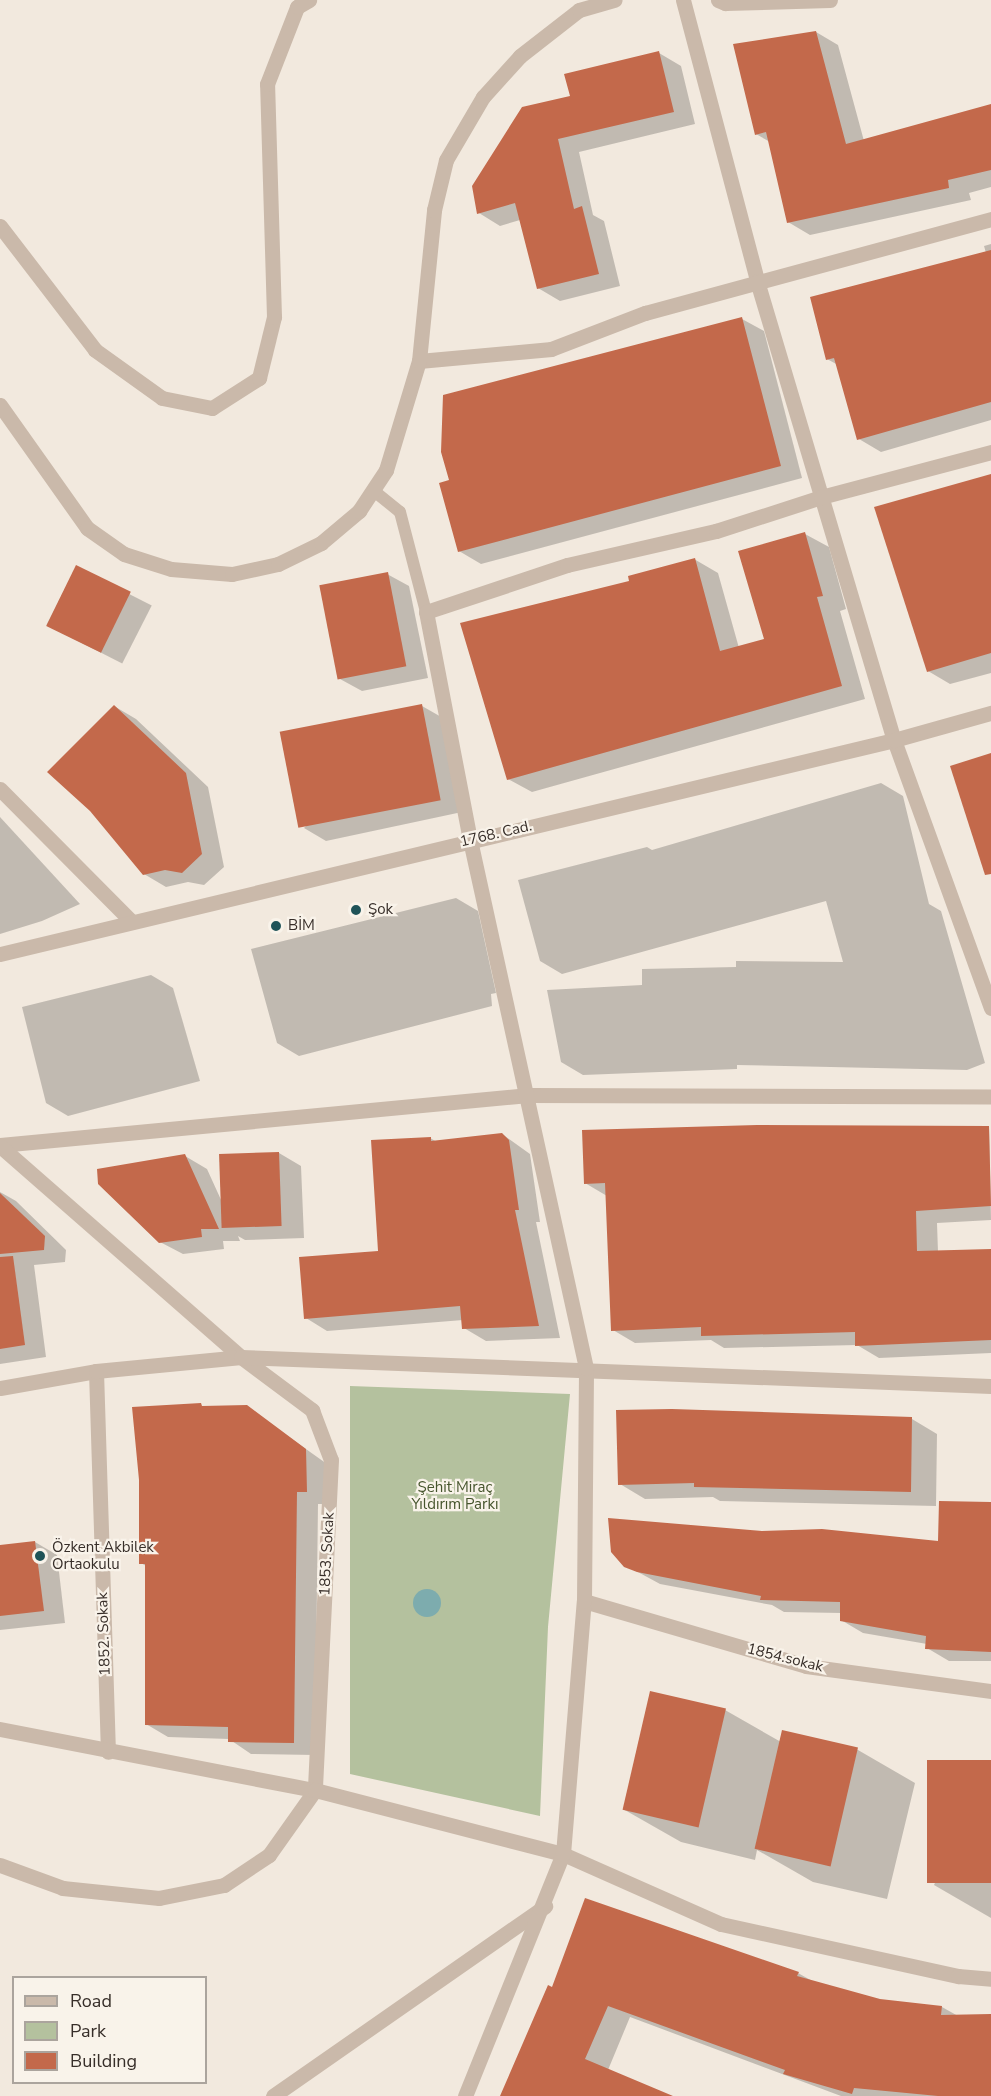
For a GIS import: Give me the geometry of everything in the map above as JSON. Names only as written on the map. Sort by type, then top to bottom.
[{"type":"street","points":[[0,226],[95,350],[162,398],[212,408],[259,378],[274,318],[267,84],[297,7],[309,0]]},
{"type":"street","points":[[0,405],[87,528],[124,554],[171,569],[232,574],[278,564],[334,533],[374,491],[386,470],[419,361],[434,210],[446,160],[483,97],[520,56],[579,10],[615,0]]},
{"type":"street","points":[[683,0],[757,281],[894,740],[991,1008]]},
{"type":"street","points":[[718,0],[725,3],[830,0]]},
{"type":"street","points":[[419,361],[550,349],[645,313],[991,219]]},
{"type":"street","points":[[465,2096],[545,1906],[563,1854],[584,1601],[586,1368],[529,1095],[470,840],[426,612],[567,565],[716,531],[821,496],[991,452]]},
{"type":"street","name":"1768. Cad.","points":[[0,954],[894,740],[991,712]]},
{"type":"street","points":[[0,789],[132,922]]},
{"type":"street","points":[[0,1146],[529,1095],[991,1097]]},
{"type":"street","name":"1853. Sokak","points":[[0,1146],[241,1357],[312,1410],[331,1460],[315,1790]]},
{"type":"street","points":[[0,1388],[96,1371],[241,1357],[586,1368],[991,1386]]},
{"type":"street","name":"1852. Sokak","points":[[96,1371],[108,1752]]},
{"type":"street","name":"1854.sokak","points":[[584,1601],[806,1666],[991,1691]]},
{"type":"street","points":[[0,1729],[108,1752],[315,1790],[563,1854],[721,1924],[958,1976],[991,1980]]},
{"type":"street","points":[[0,1865],[63,1888],[159,1898],[224,1885],[269,1856],[315,1790]]},
{"type":"street","points":[[273,2096],[545,1906]]},
{"type":"lane","points":[[374,491],[400,512],[426,612]]},
{"type":"green space","name":"Şehit Miraç Yıldırım Parkı","points":[[350,1386],[570,1394],[548,1627],[540,1816],[350,1774]]},
{"type":"water","points":[[427,1589],[437,1593],[441,1603],[437,1613],[427,1617],[417,1613],[413,1603],[417,1593]]},
{"type":"building","points":[[816,31],[846,144],[991,104],[991,170],[948,180],[949,188],[787,223],[766,132],[755,135],[733,44]]},
{"type":"building","points":[[659,51],[674,112],[558,139],[574,209],[582,206],[599,274],[537,289],[515,203],[477,214],[472,186],[522,107],[570,96],[564,74]]},
{"type":"building","points":[[991,250],[991,402],[857,440],[834,358],[826,360],[810,297]]},
{"type":"building","points":[[742,317],[781,466],[458,552],[439,483],[449,480],[441,452],[443,395]]},
{"type":"building","points":[[991,474],[991,653],[927,672],[874,507]]},
{"type":"building","points":[[805,532],[823,596],[817,597],[842,686],[507,780],[460,623],[629,581],[628,576],[695,558],[720,651],[764,639],[738,551]]},
{"type":"building","points":[[76,565],[131,592],[101,653],[46,626]]},
{"type":"building","points":[[388,572],[406,666],[338,680],[319,585]]},
{"type":"building","points":[[422,704],[441,800],[298,828],[280,732]]},
{"type":"building","points":[[114,705],[186,773],[202,854],[182,873],[165,870],[143,875],[90,811],[47,772]]},
{"type":"building","points":[[991,753],[991,874],[985,875],[950,766]]},
{"type":"building","points":[[757,1125],[989,1126],[991,1206],[916,1211],[917,1251],[991,1249],[991,1340],[855,1346],[855,1332],[701,1336],[701,1327],[611,1331],[605,1183],[584,1184],[582,1130]]},
{"type":"building","points":[[502,1133],[509,1140],[519,1210],[515,1210],[539,1326],[462,1329],[460,1306],[304,1319],[299,1257],[378,1251],[371,1140],[431,1137],[431,1141]]},
{"type":"building","points":[[279,1152],[282,1226],[222,1228],[219,1154]]},
{"type":"building","points":[[185,1154],[219,1229],[201,1229],[202,1237],[159,1243],[98,1184],[97,1169]]},
{"type":"building","points":[[0,1193],[45,1236],[44,1250],[0,1254]]},
{"type":"building","points":[[13,1256],[25,1345],[0,1349],[0,1257]]},
{"type":"building","points":[[201,1403],[202,1406],[247,1405],[306,1449],[307,1492],[297,1492],[294,1743],[228,1742],[228,1727],[145,1725],[145,1564],[139,1564],[139,1480],[132,1407]]},
{"type":"building","points":[[672,1409],[912,1417],[911,1492],[694,1487],[694,1483],[618,1485],[616,1410]]},
{"type":"building","points":[[939,1501],[991,1502],[991,1652],[925,1649],[926,1636],[840,1621],[840,1602],[760,1600],[761,1596],[637,1572],[624,1567],[611,1552],[608,1518],[762,1531],[822,1529],[938,1541]]},
{"type":"building","points":[[35,1541],[44,1611],[0,1616],[0,1545]]},
{"type":"building","points":[[650,1691],[726,1709],[699,1827],[623,1810]]},
{"type":"building","points":[[782,1730],[858,1748],[831,1866],[755,1849]]},
{"type":"building","points":[[927,1760],[991,1760],[991,1883],[927,1883]]},
{"type":"building","points":[[585,1898],[799,1972],[797,1976],[880,1999],[942,2006],[941,2015],[991,2014],[991,2096],[938,2096],[854,2088],[852,2094],[783,2074],[785,2070],[608,2006],[585,2059],[673,2096],[500,2096],[548,1985],[552,1987]]},
{"type":"place","name":"Şok","points":[[356,910]]},
{"type":"place","name":"BİM","points":[[276,926]]},
{"type":"place","name":"Özkent Akbilek Ortaokulu","points":[[40,1556]]}]
